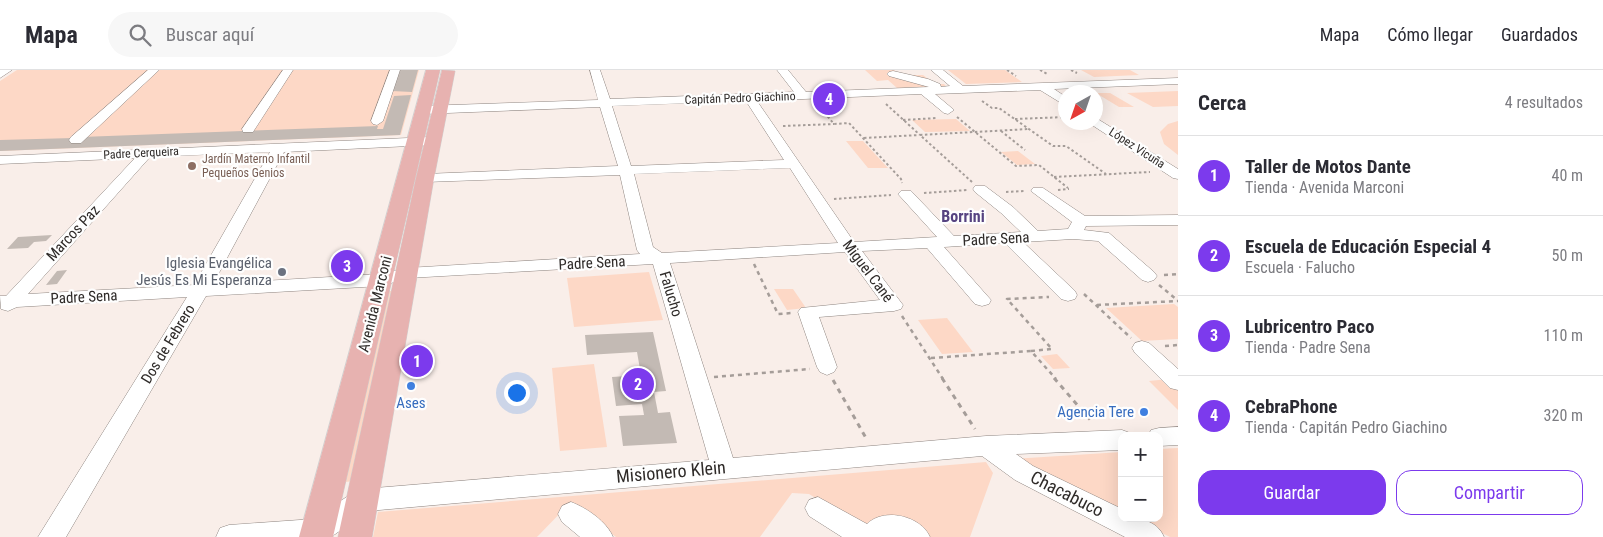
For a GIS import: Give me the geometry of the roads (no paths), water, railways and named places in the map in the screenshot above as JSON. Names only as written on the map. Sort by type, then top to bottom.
[{"type":"main road","name":"Avenida Marconi","points":[[355,537],[424,178],[422,110],[433,70]]},
{"type":"main road","name":"Avenida Marconi","points":[[317,534],[381,280],[423,142],[440,109],[448,70]]},
{"type":"street","points":[[76,140],[154,70]]},
{"type":"street","points":[[248,129],[288,70]]},
{"type":"street","points":[[377,121],[395,70]]},
{"type":"street","name":"Falucho","points":[[595,70],[626,171],[645,250],[660,259],[724,468]]},
{"type":"street","points":[[782,70],[806,95]]},
{"type":"street","points":[[936,70],[964,89]]},
{"type":"street","points":[[1148,70],[1174,81]]},
{"type":"street","points":[[893,74],[924,81],[943,90]]},
{"type":"street","name":"Capitán Pedro Giachino","points":[[422,110],[1174,81]]},
{"type":"street","points":[[1042,86],[1058,97]]},
{"type":"street","points":[[924,91],[948,115]]},
{"type":"street","name":"Miguel Cané","points":[[749,97],[850,248],[894,305],[808,312],[827,367]]},
{"type":"street","name":"López Vicuña","points":[[1103,127],[1175,173]]},
{"type":"street","name":"Padre Cerqueira","points":[[2,161],[423,142]]},
{"type":"street","name":"Dos de Febrero","points":[[51,537],[200,291],[279,148]]},
{"type":"street","name":"Marcos Paz","points":[[4,306],[147,153]]},
{"type":"street","points":[[424,178],[794,164]]},
{"type":"street","points":[[980,189],[1007,210],[1034,236]]},
{"type":"street","points":[[1038,191],[1077,227],[1103,237],[1148,276]]},
{"type":"street","points":[[906,194],[982,300]]},
{"type":"street","name":"Padre Sena","points":[[4,306],[381,280],[407,273],[1009,238],[1034,236],[1110,220],[1178,220]]},
{"type":"street","points":[[1009,238],[1068,296]]},
{"type":"street","points":[[1142,348],[1178,382]]},
{"type":"street","points":[[1163,438],[1178,436]]},
{"type":"street","name":"Misionero Klein","points":[[317,534],[363,500],[986,446],[1115,440]]},
{"type":"street","name":"Chacabuco","points":[[986,446],[1024,473],[1151,537]]},
{"type":"street","points":[[818,508],[865,537]]},
{"type":"street","points":[[571,514],[600,537]]},
{"type":"street","points":[[872,537],[881,528],[902,528],[917,537]]},
{"type":"street","points":[[229,537],[317,534]]},
{"type":"place","name":"CebraPhone","points":[[829,99]]},
{"type":"place","name":"Jardín Materno Infantil Pequeños Genios","points":[[192,166]]},
{"type":"place","name":"Lubricentro Paco","points":[[347,266]]},
{"type":"place","name":"Iglesia Evangélica Jesús Es Mi Esperanza","points":[[282,272]]},
{"type":"place","name":"Taller de Motos Dante","points":[[417,361]]},
{"type":"place","name":"Escuela de Educación Especial 4","points":[[638,384]]},
{"type":"place","name":"Ases","points":[[411,386]]},
{"type":"place","name":"Agencia Tere","points":[[1144,412]]},
{"type":"district","name":"Borrini","points":[[963,216]]}]
